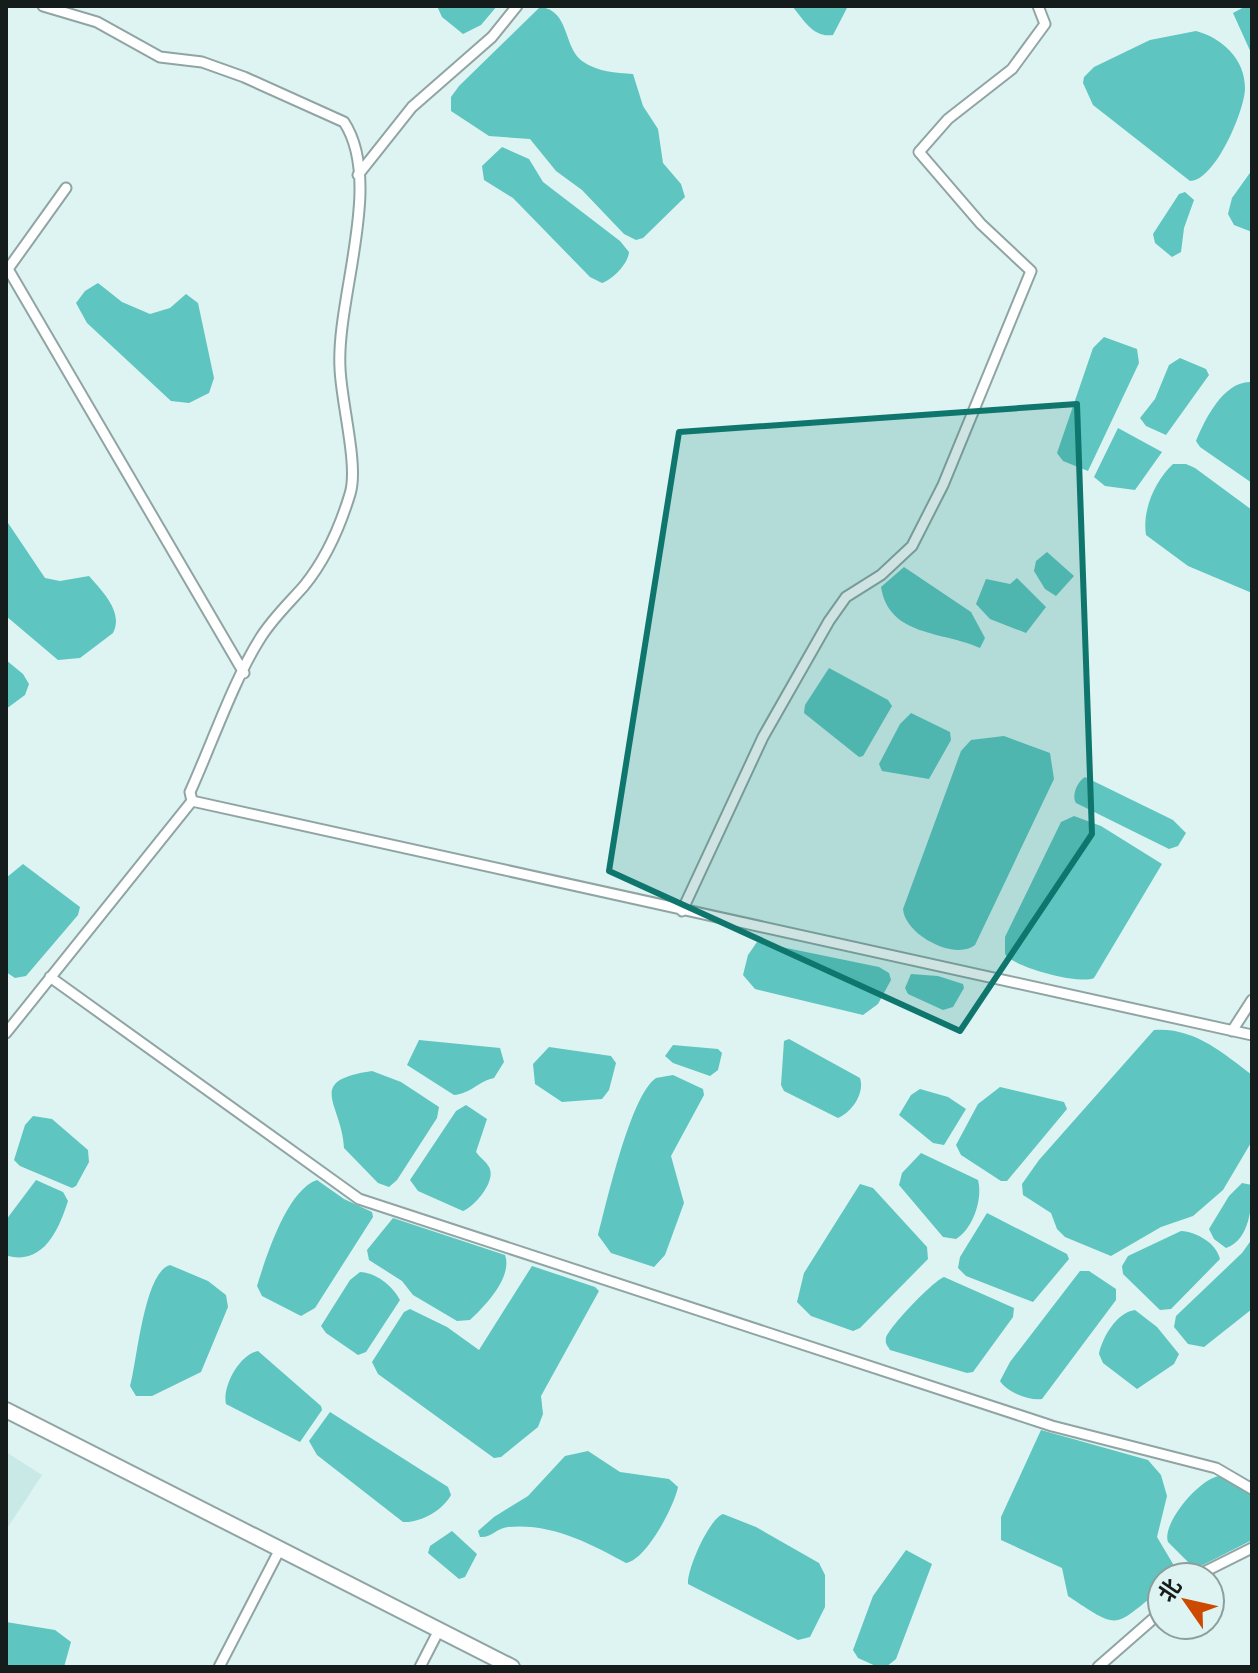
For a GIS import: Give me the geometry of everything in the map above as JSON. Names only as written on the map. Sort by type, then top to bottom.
[{"type":"street","points":[[43,6],[97,22],[160,57],[202,62],[337,117],[349,130],[358,175],[357,230],[341,321],[339,356],[342,407],[354,466],[350,494],[323,560],[259,639],[190,792],[192,801]]},
{"type":"street","points":[[358,175],[412,107],[492,37],[517,6]]},
{"type":"street","points":[[682,911],[763,737],[829,621],[846,597],[881,575],[912,546],[943,485],[1031,271],[981,224],[919,152],[948,119],[1020,60],[1045,24],[1038,6]]},
{"type":"street","points":[[66,188],[8,269],[244,673]]},
{"type":"street","points":[[192,801],[1252,1035]]},
{"type":"street","points":[[6,1033],[192,801]]},
{"type":"street","points":[[50,977],[340,1188],[370,1203],[1052,1426],[1216,1468],[1252,1489]]},
{"type":"street","points":[[1232,1031],[1252,1000]]},
{"type":"street","points":[[6,1410],[512,1667]]},
{"type":"street","points":[[1226,1561],[1252,1548]]},
{"type":"street","points":[[219,1667],[280,1549]]},
{"type":"street","points":[[1098,1667],[1146,1625]]},
{"type":"street","points":[[420,1667],[439,1630]]},
{"type":"highlighted area","points":[[1077,404],[1092,834],[960,1031],[609,871],[679,432]]},
{"type":"shaded area","points":[[6,1452],[42,1475],[6,1530]]},
{"type":"water","points":[[437,6],[497,6],[481,25],[463,34],[442,17]]},
{"type":"water","points":[[792,6],[848,6],[833,35],[826,35],[814,31]]},
{"type":"water","points":[[1252,6],[1252,55],[1233,13]]},
{"type":"water","points":[[540,7],[557,15],[576,55],[582,61],[600,70],[633,74],[643,106],[658,129],[663,163],[681,184],[685,197],[643,238],[636,240],[624,234],[582,190],[556,171],[530,139],[489,136],[451,111],[451,97],[459,86]]},
{"type":"water","points":[[1196,31],[1215,39],[1230,51],[1241,68],[1245,88],[1240,112],[1227,143],[1209,170],[1200,178],[1190,181],[1093,105],[1083,83],[1084,77],[1094,67],[1150,40]]},
{"type":"water","points":[[502,147],[529,159],[543,182],[620,241],[629,252],[615,275],[602,283],[590,277],[513,198],[484,180],[482,166]]},
{"type":"water","points":[[1252,170],[1252,232],[1234,225],[1228,214],[1232,198]]},
{"type":"water","points":[[1185,192],[1194,200],[1184,228],[1181,252],[1172,257],[1155,243],[1153,234],[1179,194]]},
{"type":"water","points":[[98,283],[122,302],[150,314],[170,308],[186,294],[198,303],[214,378],[209,393],[189,403],[171,401],[87,323],[76,303],[85,291]]},
{"type":"water","points":[[1104,337],[1137,349],[1139,363],[1088,471],[1063,461],[1057,453],[1093,348]]},
{"type":"water","points":[[1180,358],[1206,369],[1209,375],[1166,435],[1146,426],[1140,418],[1155,399],[1169,365]]},
{"type":"water","points":[[1252,382],[1252,483],[1196,441],[1210,412],[1224,394],[1242,383]]},
{"type":"water","points":[[1118,428],[1162,452],[1135,490],[1105,486],[1094,477]]},
{"type":"water","points":[[1173,464],[1195,468],[1252,510],[1252,593],[1188,566],[1146,535],[1146,516],[1151,496]]},
{"type":"water","points":[[6,520],[45,578],[60,581],[89,576],[110,602],[116,617],[113,633],[80,658],[58,660],[6,616]]},
{"type":"water","points":[[1047,552],[1074,576],[1056,596],[1045,589],[1034,571],[1036,561]]},
{"type":"water","points":[[904,567],[971,612],[985,638],[980,648],[920,630],[895,615],[886,603],[881,587]]},
{"type":"water","points":[[1017,578],[1046,607],[1026,633],[990,619],[976,604],[986,579],[1010,584]]},
{"type":"water","points":[[6,660],[23,674],[29,684],[25,695],[6,709]]},
{"type":"water","points":[[829,668],[888,700],[892,706],[863,756],[859,757],[804,713],[805,705]]},
{"type":"water","points":[[911,713],[950,732],[951,740],[929,779],[882,771],[879,764],[900,724]]},
{"type":"water","points":[[1004,736],[1050,753],[1054,779],[975,945],[956,950],[944,947],[932,943],[912,928],[903,909],[961,751],[971,740]]},
{"type":"water","points":[[1085,777],[1173,820],[1186,833],[1178,846],[1169,849],[1076,803],[1076,788]]},
{"type":"water","points":[[1074,816],[1101,826],[1162,864],[1094,978],[1086,980],[1033,969],[1005,954],[1005,937],[1061,822]]},
{"type":"water","points":[[23,864],[80,907],[78,915],[26,976],[15,978],[6,972],[6,878]]},
{"type":"water","points":[[757,942],[879,967],[889,973],[891,980],[878,1004],[863,1015],[755,989],[743,975],[748,955]]},
{"type":"water","points":[[911,974],[938,976],[963,984],[964,988],[953,1007],[943,1010],[908,994],[905,988]]},
{"type":"water","points":[[1154,1030],[1169,1030],[1195,1037],[1219,1050],[1252,1075],[1252,1141],[1223,1190],[1193,1216],[1161,1227],[1111,1256],[1065,1237],[1057,1229],[1051,1213],[1023,1195],[1022,1184],[1039,1160]]},
{"type":"water","points":[[789,1039],[860,1078],[859,1096],[843,1115],[838,1118],[784,1091],[781,1085],[784,1041]]},
{"type":"water","points":[[419,1040],[500,1048],[504,1062],[494,1078],[454,1095],[407,1065]]},
{"type":"water","points":[[673,1045],[718,1049],[722,1053],[718,1070],[710,1076],[673,1063],[665,1056]]},
{"type":"water","points":[[549,1047],[611,1056],[616,1063],[609,1090],[602,1099],[562,1102],[535,1084],[533,1064]]},
{"type":"water","points":[[372,1071],[401,1082],[439,1107],[437,1118],[397,1180],[389,1187],[378,1183],[344,1148],[332,1096],[333,1088],[339,1081]]},
{"type":"water","points":[[673,1075],[703,1089],[704,1095],[671,1156],[684,1203],[665,1255],[654,1267],[611,1253],[598,1235],[637,1105],[656,1078]]},
{"type":"water","points":[[1000,1087],[1064,1102],[1067,1109],[1007,1181],[1001,1181],[961,1155],[956,1145],[978,1104]]},
{"type":"water","points":[[920,1089],[948,1097],[966,1109],[944,1145],[933,1143],[899,1115],[911,1095]]},
{"type":"water","points":[[466,1105],[487,1119],[476,1152],[491,1173],[483,1193],[463,1211],[418,1191],[410,1180],[456,1111]]},
{"type":"water","points":[[33,1116],[52,1119],[88,1150],[89,1162],[76,1186],[72,1188],[20,1166],[14,1160],[25,1125]]},
{"type":"water","points":[[921,1153],[978,1180],[979,1196],[975,1213],[956,1239],[943,1237],[899,1185],[902,1173]]},
{"type":"water","points":[[36,1180],[63,1192],[68,1201],[64,1212],[55,1233],[40,1250],[21,1257],[8,1256],[6,1220]]},
{"type":"water","points":[[317,1180],[344,1199],[372,1212],[373,1217],[315,1308],[301,1316],[262,1296],[257,1286],[287,1210],[306,1186]]},
{"type":"water","points":[[1242,1183],[1252,1185],[1248,1221],[1240,1238],[1226,1248],[1214,1239],[1209,1229],[1229,1196]]},
{"type":"water","points":[[860,1184],[873,1188],[927,1247],[928,1259],[860,1328],[853,1331],[811,1316],[797,1302],[804,1273]]},
{"type":"water","points":[[987,1213],[1067,1254],[1069,1259],[1033,1302],[966,1276],[958,1268],[960,1257]]},
{"type":"water","points":[[393,1218],[505,1255],[505,1272],[501,1282],[470,1320],[457,1321],[413,1295],[402,1281],[369,1260],[367,1250]]},
{"type":"water","points":[[1181,1231],[1205,1239],[1220,1259],[1171,1309],[1160,1310],[1123,1274],[1122,1266],[1128,1256]]},
{"type":"water","points":[[1252,1239],[1252,1309],[1204,1347],[1188,1344],[1174,1327],[1176,1316],[1242,1253]]},
{"type":"water","points":[[170,1265],[208,1281],[226,1295],[228,1307],[201,1372],[152,1396],[136,1396],[130,1386],[143,1319],[154,1283],[161,1271]]},
{"type":"water","points":[[532,1266],[599,1291],[541,1396],[543,1414],[538,1427],[501,1457],[494,1458],[378,1374],[372,1362],[404,1312],[410,1309],[447,1327],[479,1350]]},
{"type":"water","points":[[1080,1271],[1089,1271],[1116,1289],[1116,1300],[1042,1399],[1031,1399],[1013,1392],[1000,1381],[1010,1362]]},
{"type":"water","points":[[360,1272],[372,1274],[383,1281],[400,1300],[366,1352],[358,1355],[326,1333],[321,1326],[350,1280]]},
{"type":"water","points":[[944,1277],[1014,1308],[1013,1317],[973,1372],[967,1373],[890,1350],[886,1343],[889,1332],[903,1315]]},
{"type":"water","points":[[1135,1310],[1157,1327],[1179,1354],[1174,1364],[1137,1389],[1103,1363],[1099,1354],[1111,1327],[1122,1315]]},
{"type":"water","points":[[258,1351],[321,1406],[322,1410],[300,1442],[226,1404],[227,1389],[234,1372],[245,1358]]},
{"type":"water","points":[[330,1412],[448,1487],[451,1495],[447,1501],[424,1518],[403,1522],[317,1455],[309,1441]]},
{"type":"water","points":[[1041,1430],[1148,1460],[1161,1475],[1167,1496],[1157,1537],[1171,1561],[1146,1561],[1146,1602],[1125,1617],[1108,1620],[1068,1596],[1062,1568],[1001,1540],[1001,1517]]},
{"type":"water","points":[[588,1451],[620,1472],[669,1479],[678,1487],[658,1531],[634,1560],[626,1563],[584,1542],[540,1528],[508,1527],[480,1537],[478,1531],[528,1496],[565,1456]]},
{"type":"water","points":[[1221,1476],[1252,1495],[1252,1540],[1211,1561],[1187,1561],[1168,1542],[1167,1534],[1184,1502],[1213,1478]]},
{"type":"water","points":[[723,1514],[756,1527],[819,1563],[825,1575],[825,1607],[810,1637],[798,1640],[688,1584],[700,1545],[711,1525]]},
{"type":"water","points":[[452,1531],[477,1554],[465,1577],[459,1579],[428,1553],[430,1546]]},
{"type":"water","points":[[906,1550],[932,1564],[896,1659],[886,1667],[878,1667],[858,1658],[853,1650],[873,1596]]},
{"type":"water","points":[[6,1622],[55,1630],[71,1642],[64,1667],[6,1667]]}]
